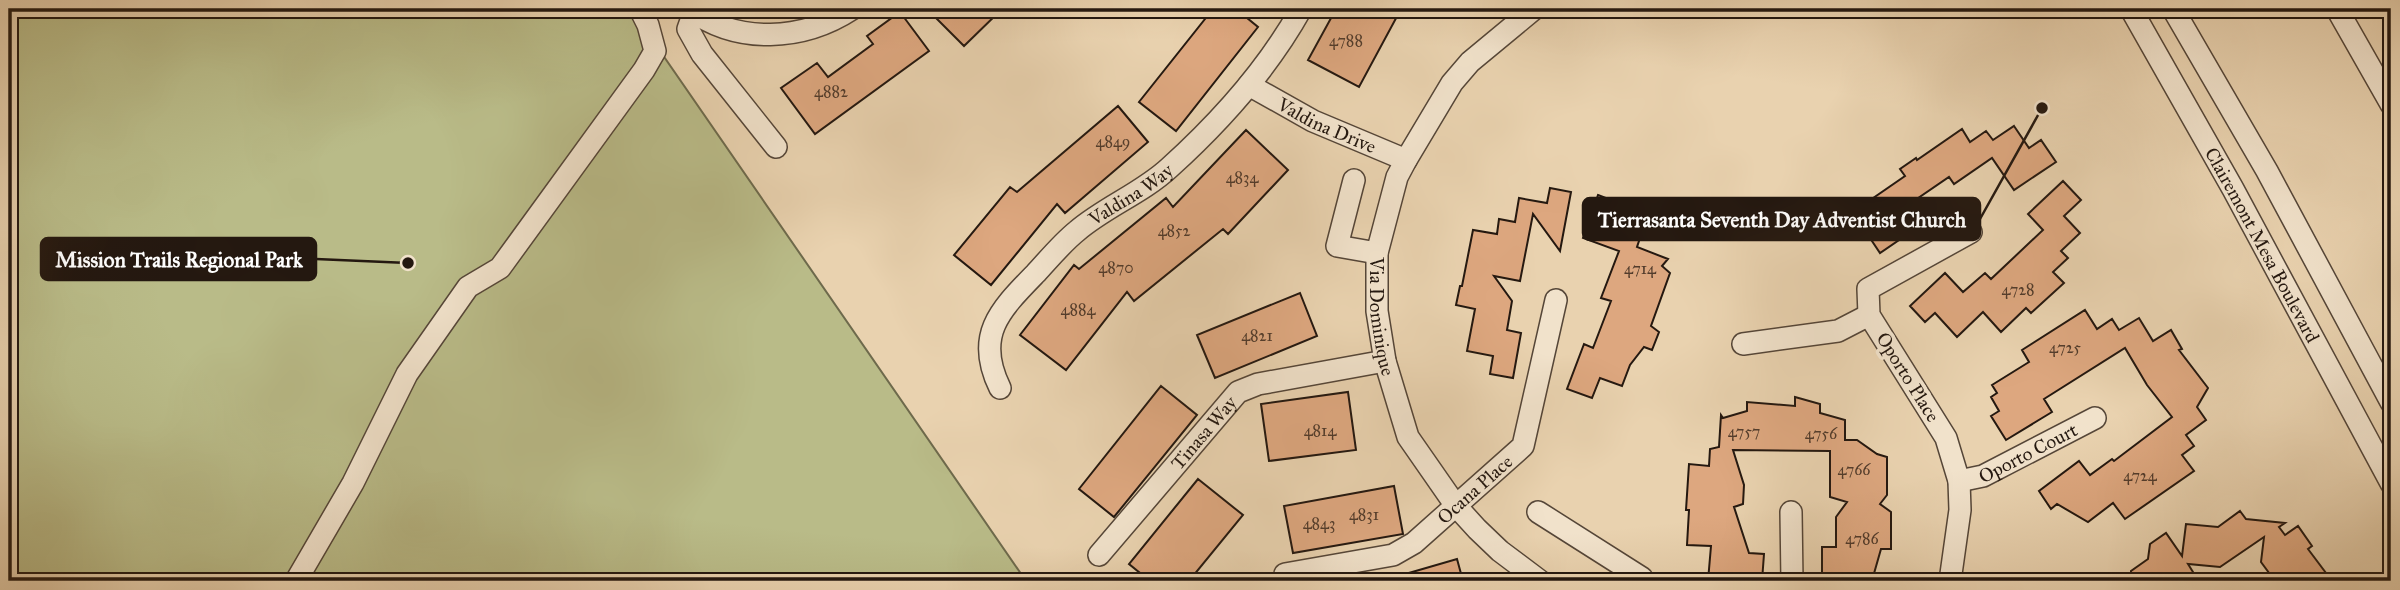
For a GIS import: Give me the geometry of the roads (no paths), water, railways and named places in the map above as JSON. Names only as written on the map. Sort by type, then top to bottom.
[{"type":"street","points":[[296,581],[353,483],[407,374],[468,287],[499,268],[644,70],[654,51],[648,25],[640,9]]},
{"type":"street","points":[[776,147],[702,54],[688,29],[692,10],[727,28],[764,35],[800,32],[817,27],[852,9]]},
{"type":"street","name":"Valdina Way","points":[[1000,388],[991,369],[989,351],[995,322],[1005,305],[1077,231],[1166,171],[1222,118],[1286,35],[1301,9]]},
{"type":"street","name":"Via Dominique","points":[[1534,9],[1471,62],[1452,83],[1397,177],[1377,253],[1377,311],[1385,361],[1408,437],[1456,506],[1500,551],[1540,581]]},
{"type":"street","name":"Clairemont Mesa Boulevard","points":[[2131,9],[2233,189],[2391,483]]},
{"type":"street","name":"Clairemont Mesa Boulevard","points":[[2174,9],[2267,171],[2391,402]]},
{"type":"street","points":[[2337,9],[2391,104]]},
{"type":"street","name":"Valdina Drive","points":[[1249,85],[1313,121],[1406,160]]},
{"type":"street","points":[[1354,180],[1337,246],[1377,253]]},
{"type":"street","name":"Oporto Place","points":[[1950,581],[1960,510],[1959,481],[1946,438],[1869,315],[1868,289],[1971,232]]},
{"type":"street","name":"Ocana Place","points":[[1285,574],[1393,555],[1414,543],[1524,446],[1556,299]]},
{"type":"street","points":[[1743,344],[1838,331],[1869,315]]},
{"type":"street","name":"Tinasa Way","points":[[1099,555],[1238,392],[1258,384],[1385,361]]},
{"type":"street","name":"Oporto Court","points":[[1959,481],[1983,476],[2095,418]]},
{"type":"street","points":[[1538,512],[1642,578],[1642,581]]},
{"type":"street","points":[[1791,512],[1792,581]]},
{"type":"place","name":"Tierrasanta Seventh Day Adventist Church","points":[[2042,108]]},
{"type":"place","name":"Mission Trails Regional Park","points":[[408,263]]}]
